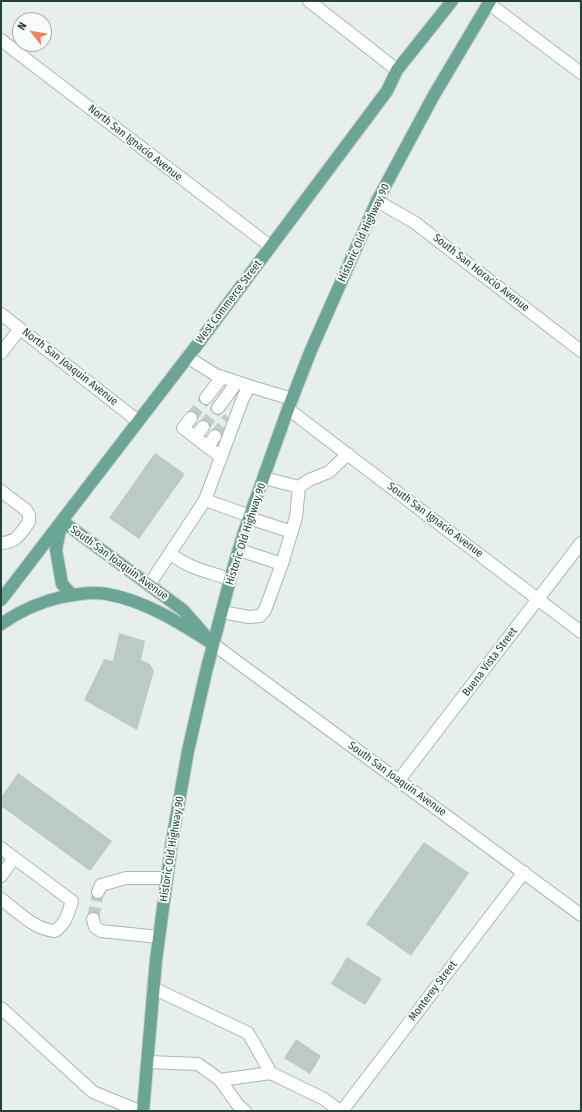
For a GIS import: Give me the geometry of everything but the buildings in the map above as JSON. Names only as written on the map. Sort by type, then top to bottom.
[{"type":"main road","name":"West Commerce Street","points":[[1,600],[188,357],[387,91],[397,70],[452,1]]},
{"type":"main road","name":"Historic Old Highway 90","points":[[143,1111],[153,988],[172,841],[188,751],[213,644],[239,550],[290,404],[314,344],[377,201],[434,95],[489,2]]},
{"type":"main road","name":"South San Joaquin Avenue","points":[[72,595],[62,584],[56,550],[62,521],[183,610],[213,644]]},
{"type":"main road","name":"South San Joaquin Avenue","points":[[1,624],[27,608],[52,599],[88,593],[106,593],[136,601],[175,620],[213,644]]},
{"type":"street","points":[[308,1],[397,70]]},
{"type":"street","points":[[489,2],[581,73]]},
{"type":"street","name":"North San Ignacio Avenue","points":[[1,40],[270,246]]},
{"type":"street","name":"South San Horacio Avenue","points":[[377,201],[414,222],[581,351]]},
{"type":"street","name":"North San Joaquin Avenue","points":[[1,314],[138,421]]},
{"type":"street","points":[[1,353],[20,329]]},
{"type":"street","points":[[188,357],[216,375],[249,386],[290,404]]},
{"type":"street","points":[[206,398],[222,377]]},
{"type":"street","points":[[218,408],[237,382]]},
{"type":"street","points":[[149,585],[205,500],[241,403],[249,386]]},
{"type":"street","points":[[229,418],[241,403]]},
{"type":"street","name":"South San Ignacio Avenue","points":[[290,404],[348,454],[581,632]]},
{"type":"street","points":[[191,418],[183,428],[221,457]]},
{"type":"street","points":[[195,437],[203,427]]},
{"type":"street","points":[[208,446],[215,436]]},
{"type":"street","points":[[264,478],[298,487],[309,480],[329,472],[348,454]]},
{"type":"street","points":[[222,612],[249,617],[260,616],[265,610],[292,532],[296,517],[298,487]]},
{"type":"street","points":[[1,491],[26,510],[29,515],[29,522],[16,540],[8,543],[1,543]]},
{"type":"street","points":[[205,500],[292,532]]},
{"type":"street","name":"Buena Vista Street","points":[[399,780],[581,543]]},
{"type":"street","points":[[239,550],[282,564]]},
{"type":"street","points":[[170,554],[189,566],[230,579]]},
{"type":"street","name":"South San Joaquin Avenue","points":[[213,644],[581,915]]},
{"type":"street","points":[[1,848],[72,902],[67,918],[62,926],[55,931],[37,926],[1,899]]},
{"type":"street","points":[[1,876],[14,858]]},
{"type":"street","name":"Monterey Street","points":[[341,1111],[524,872]]},
{"type":"street","points":[[98,892],[101,885],[126,878],[167,878]]},
{"type":"street","points":[[92,919],[95,927],[101,931],[159,937]]},
{"type":"street","points":[[153,988],[248,1032],[271,1073]]},
{"type":"street","points":[[1,1008],[93,1092],[139,1111]]},
{"type":"street","points":[[148,1062],[198,1064],[220,1080],[244,1111]]},
{"type":"street","points":[[220,1080],[271,1073],[324,1099],[341,1111]]},
{"type":"tunnel","points":[[191,418],[206,398]]},
{"type":"tunnel","points":[[203,427],[218,408]]},
{"type":"tunnel","points":[[215,436],[229,418]]},
{"type":"tunnel","points":[[93,919],[98,892]]}]
